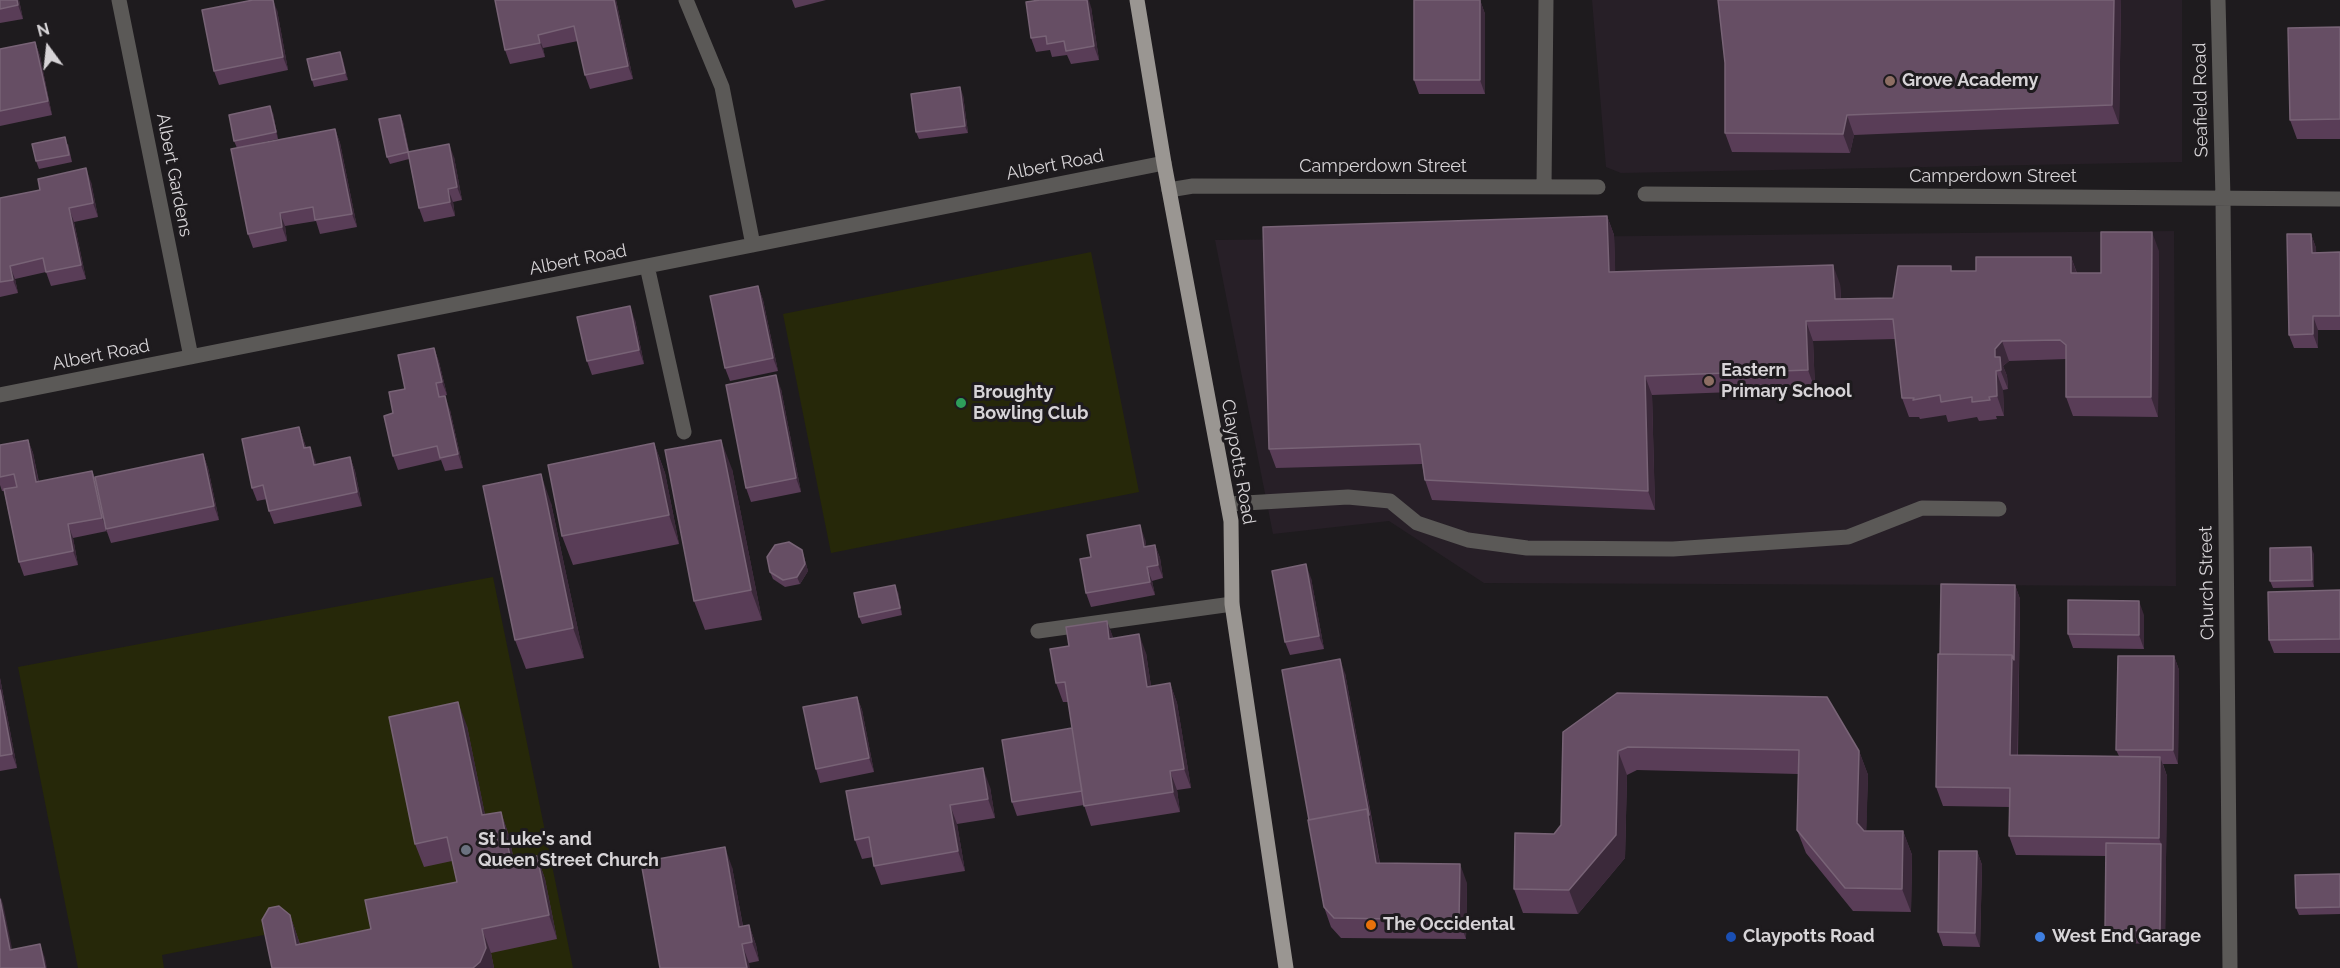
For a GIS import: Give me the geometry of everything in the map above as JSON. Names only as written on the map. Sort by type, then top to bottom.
[{"type":"main road","name":"Claypotts Road","points":[[1137,0],[1164,163],[1231,521],[1232,604],[1286,968]]},
{"type":"street","name":"Albert Gardens","points":[[119,0],[191,357]]},
{"type":"street","points":[[686,0],[722,87],[753,245]]},
{"type":"street","points":[[1544,187],[1546,0]]},
{"type":"street","name":"Seafield Road","points":[[2218,0],[2223,198]]},
{"type":"street","name":"Albert Road","points":[[0,395],[1164,163]]},
{"type":"street","name":"Camperdown Street","points":[[1169,190],[1193,186],[1598,188]]},
{"type":"street","name":"Camperdown Street","points":[[1645,194],[2340,199]]},
{"type":"street","name":"Church Street","points":[[2223,198],[2230,968]]},
{"type":"street","points":[[648,266],[684,432]]},
{"type":"street","points":[[1228,504],[1348,497],[1390,501],[1417,523],[1467,540],[1527,548],[1673,549],[1848,537],[1922,508],[1999,509]]},
{"type":"street","points":[[1038,631],[1232,604]]},
{"type":"shaded area","name":"Grove Academy","points":[[1592,0],[2182,0],[2182,162],[1621,173],[1606,167]]},
{"type":"shaded area","name":"Eastern Primary School","points":[[2174,231],[2176,586],[1484,583],[1389,521],[1273,534],[1215,240]]},
{"type":"green space","name":"Broughty Bowling Club","points":[[1091,252],[1139,492],[831,553],[783,314]]},
{"type":"green space","points":[[493,577],[573,968],[276,968],[269,934],[162,955],[164,968],[78,968],[18,667]]},
{"type":"building","points":[[0,0],[17,0],[18,5],[0,9]]},
{"type":"building","points":[[253,0],[273,0],[283,57],[214,71],[202,10]]},
{"type":"building","points":[[495,0],[614,0],[628,66],[585,75],[574,26],[538,35],[540,43],[505,50]]},
{"type":"building","points":[[1087,0],[1094,46],[1066,51],[1064,41],[1047,44],[1046,36],[1031,38],[1026,2]]},
{"type":"building","points":[[1414,0],[1480,0],[1480,80],[1414,80]]},
{"type":"building","points":[[1718,0],[2114,0],[2112,105],[1847,115],[1843,134],[1725,133],[1725,63]]},
{"type":"building","points":[[2340,27],[2340,119],[2290,120],[2288,28]]},
{"type":"building","points":[[35,42],[48,101],[0,111],[0,49]]},
{"type":"building","points":[[340,52],[345,73],[312,80],[307,59]]},
{"type":"building","points":[[960,87],[965,126],[916,132],[911,94]]},
{"type":"building","points":[[270,106],[276,132],[234,141],[229,115]]},
{"type":"building","points":[[400,115],[408,152],[387,157],[379,119]]},
{"type":"building","points":[[335,129],[352,214],[315,220],[313,207],[280,213],[282,227],[248,234],[231,149]]},
{"type":"building","points":[[65,137],[69,155],[36,161],[32,144]]},
{"type":"building","points":[[449,144],[457,187],[448,189],[450,202],[419,208],[408,152]]},
{"type":"building","points":[[86,168],[93,203],[69,208],[81,265],[46,272],[43,258],[10,266],[13,280],[0,282],[0,198],[40,190],[38,179]]},
{"type":"building","points":[[1607,216],[1609,272],[1833,265],[1835,299],[1893,298],[1898,266],[1951,266],[1951,271],[1976,271],[1976,257],[2071,257],[2071,273],[2101,273],[2101,232],[2152,232],[2151,397],[2066,397],[2066,345],[2060,340],[2002,341],[1995,349],[1995,357],[2000,357],[2001,370],[1996,371],[1997,396],[1989,397],[1990,400],[1972,402],[1972,397],[1941,402],[1940,395],[1913,400],[1914,398],[1902,398],[1893,319],[1806,321],[1808,370],[1645,376],[1648,491],[1425,480],[1420,444],[1269,449],[1263,227]]},
{"type":"building","points":[[2287,234],[2311,234],[2312,253],[2340,252],[2340,316],[2313,316],[2313,334],[2289,335]]},
{"type":"building","points":[[758,286],[773,358],[725,368],[710,296]]},
{"type":"building","points":[[630,306],[639,350],[587,361],[577,317]]},
{"type":"building","points":[[434,348],[442,382],[436,383],[439,397],[445,396],[458,454],[440,458],[437,446],[393,456],[384,416],[393,413],[389,392],[405,389],[398,355]]},
{"type":"building","points":[[776,375],[796,478],[746,488],[726,385]]},
{"type":"building","points":[[299,427],[304,448],[310,447],[314,465],[350,457],[357,492],[269,511],[263,485],[252,488],[242,439]]},
{"type":"building","points":[[28,440],[36,482],[92,471],[102,518],[68,524],[73,551],[19,562],[4,489],[17,487],[14,474],[0,477],[0,445]]},
{"type":"building","points":[[721,440],[751,590],[694,601],[665,450]]},
{"type":"building","points":[[654,443],[669,515],[562,536],[548,465]]},
{"type":"building","points":[[203,454],[214,506],[106,529],[95,477]]},
{"type":"building","points":[[541,474],[573,628],[515,640],[483,486]]},
{"type":"building","points":[[1140,525],[1144,547],[1155,545],[1158,565],[1147,567],[1150,582],[1086,593],[1080,559],[1091,557],[1087,535]]},
{"type":"building","points":[[789,542],[802,550],[805,564],[797,577],[783,580],[770,572],[767,557],[775,545]]},
{"type":"building","points":[[2311,547],[2312,580],[2270,581],[2270,548]]},
{"type":"building","points":[[1306,564],[1319,636],[1285,642],[1272,571]]},
{"type":"building","points":[[1941,584],[2015,585],[2014,660],[2012,655],[1940,654]]},
{"type":"building","points":[[895,585],[900,608],[859,617],[854,593]]},
{"type":"building","points":[[2340,590],[2340,639],[2269,640],[2268,592]]},
{"type":"building","points":[[2068,600],[2139,601],[2139,635],[2068,634]]},
{"type":"building","points":[[1107,621],[1109,639],[1139,634],[1147,687],[1170,683],[1184,769],[1170,771],[1173,792],[1084,806],[1065,682],[1056,683],[1050,649],[1069,646],[1066,627]]},
{"type":"building","points":[[1938,654],[2012,655],[2010,755],[2160,757],[2159,838],[2009,836],[2010,788],[1936,787]]},
{"type":"building","points":[[2118,656],[2174,656],[2173,750],[2116,750]]},
{"type":"building","points":[[1340,659],[1369,815],[1367,809],[1309,820],[1282,670]]},
{"type":"building","points":[[0,690],[12,754],[0,756]]},
{"type":"building","points":[[1617,693],[1827,697],[1859,751],[1857,823],[1864,831],[1903,831],[1902,889],[1845,888],[1797,830],[1799,750],[1628,747],[1618,751],[1616,835],[1569,890],[1514,889],[1515,833],[1554,834],[1561,825],[1563,732]]},
{"type":"building","points":[[857,697],[869,758],[816,769],[803,707]]},
{"type":"building","name":"St Luke's and Queen Street Church","points":[[458,702],[482,815],[501,812],[511,861],[537,856],[549,915],[482,929],[486,948],[480,962],[473,968],[272,968],[262,920],[269,908],[279,906],[290,915],[296,945],[371,929],[365,900],[457,882],[447,837],[415,844],[389,717]]},
{"type":"building","points":[[1072,728],[1082,791],[1012,802],[1002,740]]},
{"type":"building","points":[[983,768],[988,799],[950,805],[958,851],[874,866],[869,837],[855,840],[846,791]]},
{"type":"building","points":[[1367,809],[1376,863],[1460,864],[1459,920],[1334,918],[1324,907],[1308,820]]},
{"type":"building","points":[[2106,843],[2161,844],[2160,931],[2105,930]]},
{"type":"building","points":[[725,847],[739,927],[749,925],[752,942],[742,944],[747,968],[660,968],[641,862]]},
{"type":"building","points":[[1939,851],[1977,851],[1975,933],[1938,932]]},
{"type":"building","points":[[2340,874],[2340,907],[2296,908],[2295,875]]},
{"type":"building","points":[[0,899],[10,950],[40,944],[45,968],[0,968]]},
{"type":"place","name":"Grove Academy","points":[[1890,81]]},
{"type":"place","name":"Eastern Primary School","points":[[1709,381]]},
{"type":"place","name":"Broughty Bowling Club","points":[[961,403]]},
{"type":"place","name":"St Luke's and Queen Street Church","points":[[466,850]]},
{"type":"place","name":"The Occidental","points":[[1371,925]]},
{"type":"place","name":"Claypotts Road","points":[[1731,937]]},
{"type":"place","name":"West End Garage","points":[[2040,937]]}]
